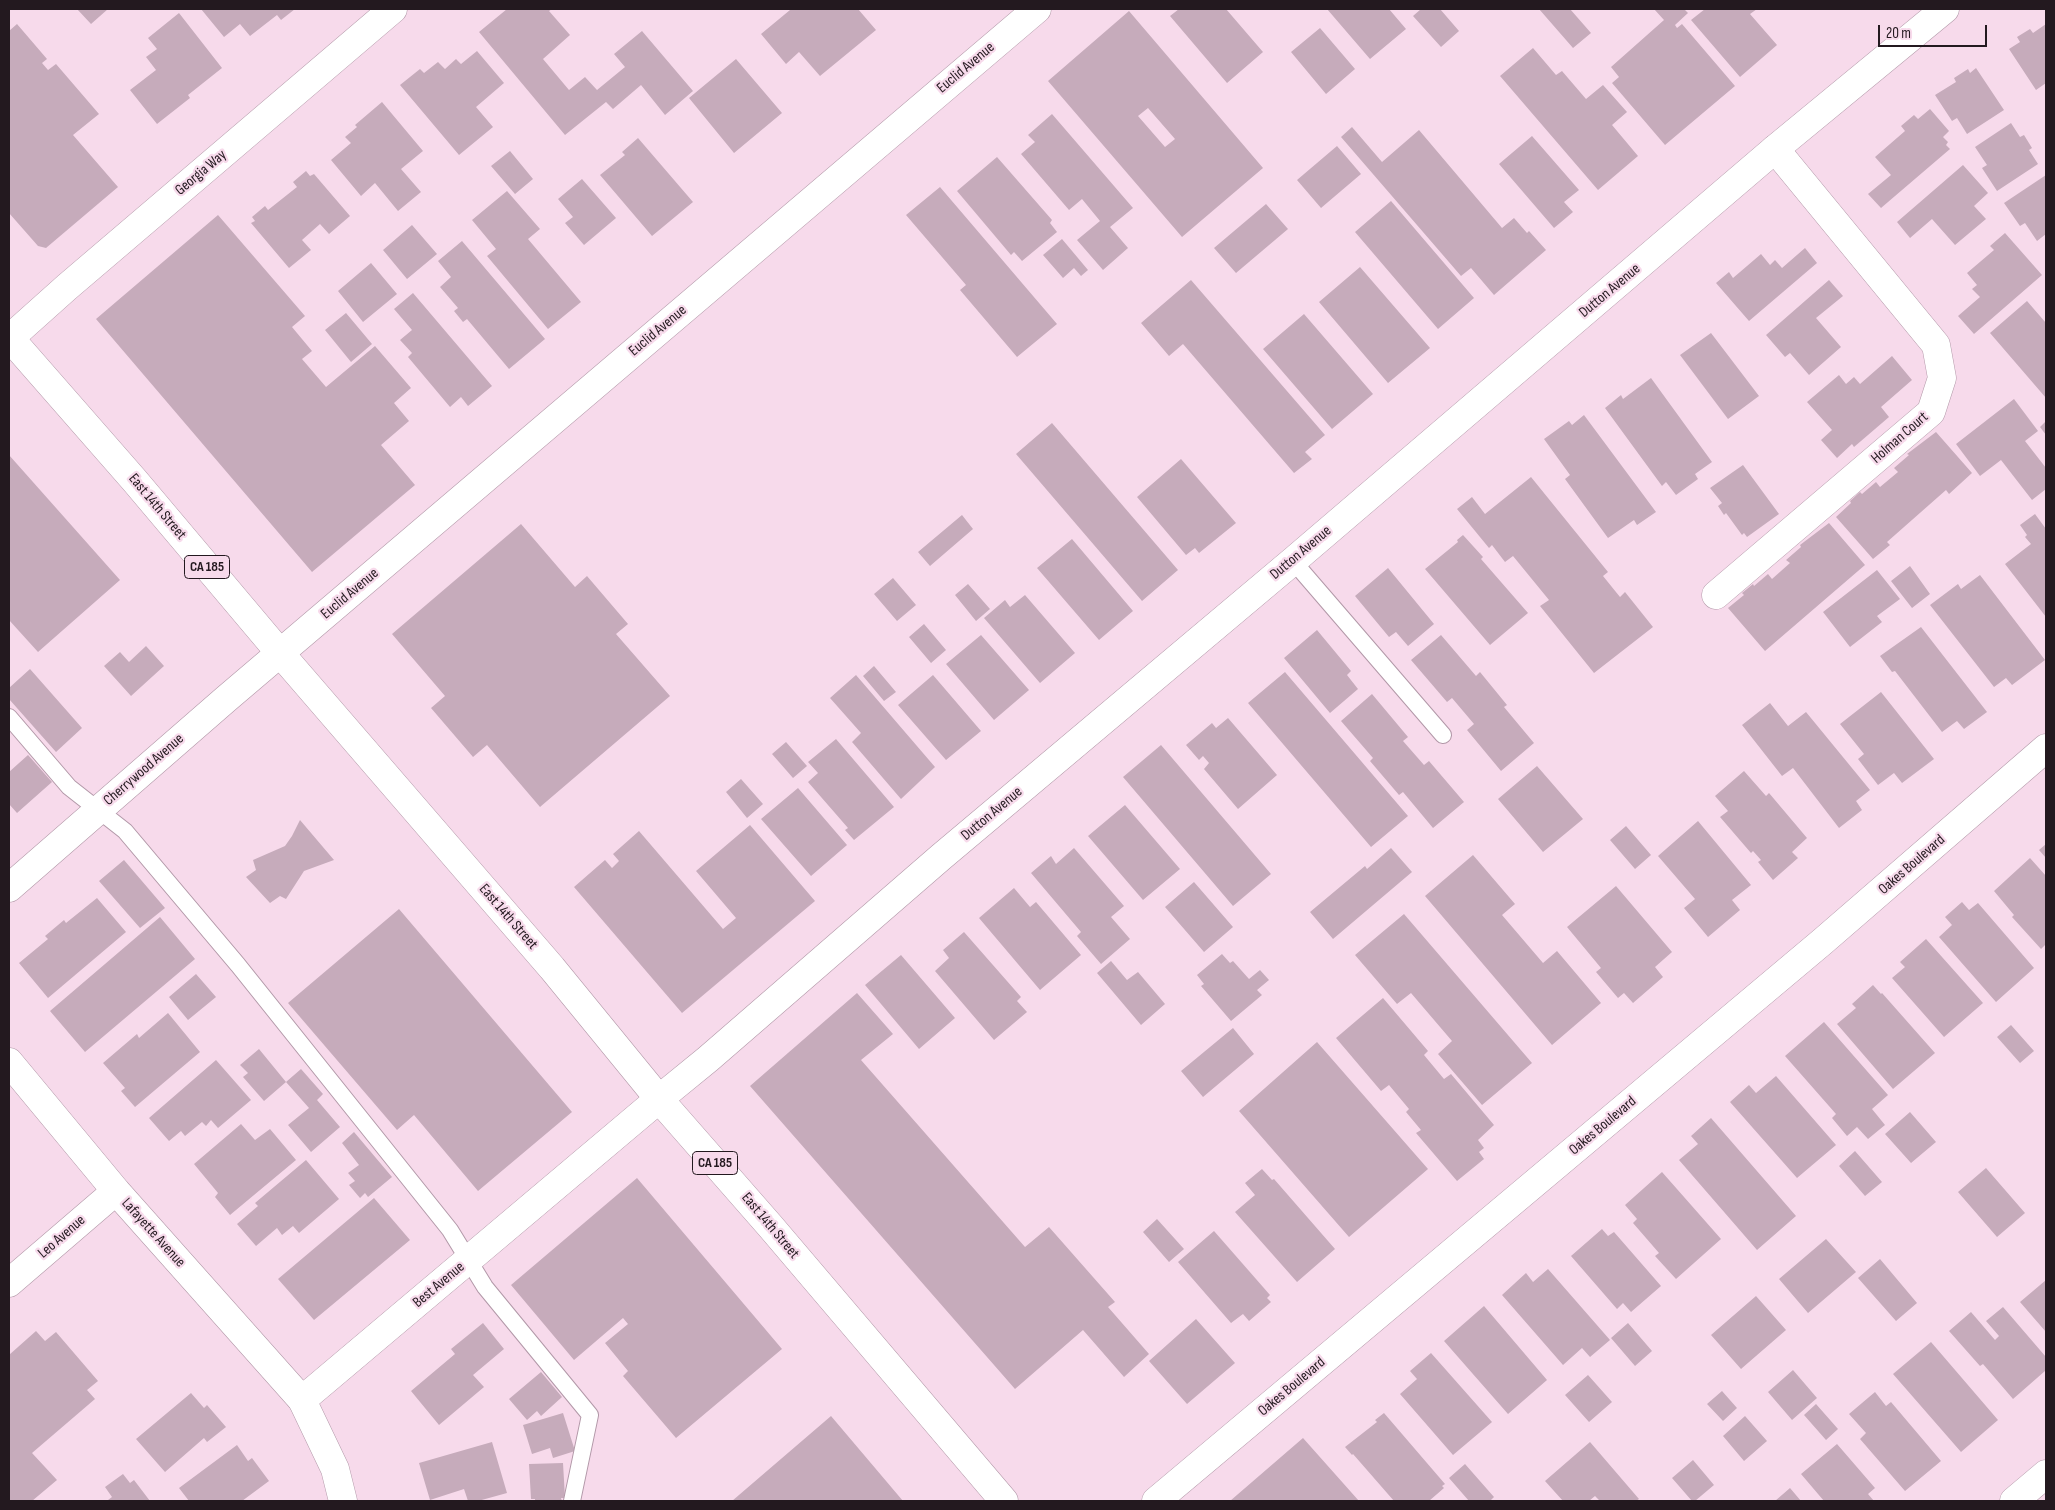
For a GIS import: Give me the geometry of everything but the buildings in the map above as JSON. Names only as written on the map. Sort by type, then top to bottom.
[{"type":"street","name":"Georgia Way","points":[[9,338],[393,9]]},
{"type":"street","name":"Euclid Avenue","points":[[280,654],[1036,9]]},
{"type":"street","name":"Dutton Avenue","points":[[659,1099],[708,1059],[941,857],[1775,150],[1945,9]]},
{"type":"street","name":"Holman Court","points":[[1716,595],[1931,412],[1942,378],[1936,345],[1775,150]]},
{"type":"street","name":"East 14th Street","points":[[9,338],[135,481],[280,654],[552,968],[659,1099],[771,1227],[1004,1501]]},
{"type":"street","name":"Cherrywood Avenue","points":[[9,888],[280,654]]},
{"type":"street","name":"Oakes Boulevard","points":[[1156,1501],[1822,942],[2046,748]]},
{"type":"street","name":"Lafayette Avenue","points":[[9,1062],[116,1192],[302,1400]]},
{"type":"street","name":"Best Avenue","points":[[302,1400],[659,1099]]},
{"type":"street","name":"Leo Avenue","points":[[9,1283],[116,1192]]},
{"type":"street","points":[[302,1400],[335,1469],[343,1501]]},
{"type":"street","points":[[2014,1501],[2046,1474]]},
{"type":"lane","points":[[1293,560],[1443,735]]},
{"type":"lane","points":[[9,717],[70,787],[125,831],[238,965],[450,1230],[486,1286],[590,1415],[572,1501]]}]
